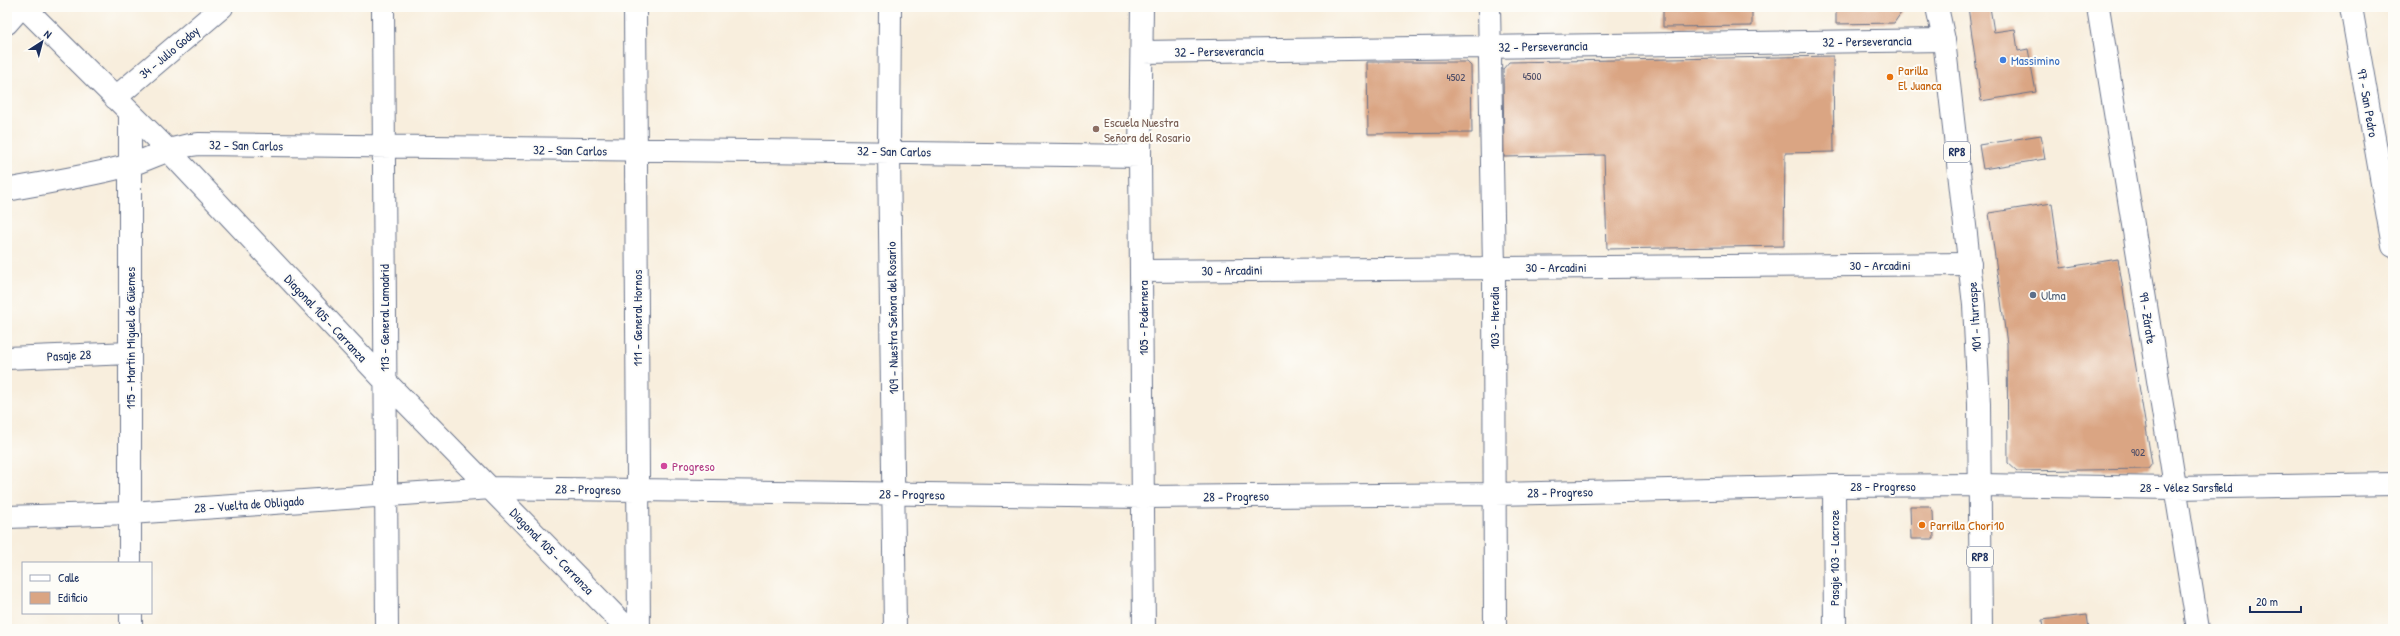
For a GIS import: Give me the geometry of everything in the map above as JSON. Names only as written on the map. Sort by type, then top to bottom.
[{"type":"street","points":[[7,23],[21,7]]},
{"type":"street","name":"Diagonal 105 - Carranza","points":[[24,7],[167,149],[384,381],[491,488],[628,629]]},
{"type":"street","name":"34 - Julio Godoy","points":[[123,105],[222,7]]},
{"type":"street","name":"113 - General Lamadrid","points":[[382,7],[387,629]]},
{"type":"street","name":"111 - General Hornos","points":[[635,7],[639,629]]},
{"type":"street","name":"109 - Nuestra Señora del Rosario","points":[[890,7],[889,151],[895,629]]},
{"type":"street","name":"105 - Pedernera","points":[[1142,7],[1140,156],[1143,271],[1142,497],[1144,629]]},
{"type":"street","name":"103 - Heredia","points":[[1490,7],[1494,267],[1495,629]]},
{"type":"street","name":"101 - Iturraspe","points":[[1937,7],[1944,40],[1970,264],[1977,356],[1981,629]]},
{"type":"street","name":"99 - Zárate","points":[[2098,7],[2198,629]]},
{"type":"street","name":"97 - San Pedro","points":[[2352,7],[2393,246]]},
{"type":"street","name":"32 - Perseverancia","points":[[1142,52],[1944,40]]},
{"type":"street","name":"115 - Martín Miguel de Güemes","points":[[123,105],[129,165],[130,562]]},
{"type":"street","name":"32 - San Carlos","points":[[7,190],[129,165],[167,149],[182,145],[199,144],[383,148],[889,151],[1140,156]]},
{"type":"street","name":"30 - Arcadini","points":[[1143,271],[1970,264]]},
{"type":"street","name":"Pasaje 28","points":[[7,358],[130,352]]},
{"type":"street","name":"28 - Vélez Sarsfield","points":[[1980,485],[2176,488],[2393,484]]},
{"type":"street","name":"28 - Progreso","points":[[491,488],[1142,497],[1495,494],[1834,486],[1980,485]]},
{"type":"street","name":"Pasaje 103 - Lacroze","points":[[1834,486],[1834,629]]},
{"type":"street","name":"28 - Vuelta de Obligado","points":[[7,517],[130,513],[491,488]]},
{"type":"street","points":[[131,614],[131,629]]},
{"type":"building","points":[[1663,7],[1752,7],[1752,26],[1663,27]]},
{"type":"building","points":[[1836,7],[1905,7],[1894,23],[1836,24]]},
{"type":"building","name":"Massimino","points":[[1968,7],[1990,7],[1994,32],[2015,29],[2018,51],[2028,49],[2036,92],[1981,101]]},
{"type":"building","points":[[1833,56],[1834,152],[1785,153],[1784,246],[1607,249],[1604,155],[1504,157],[1503,69],[1509,62]]},
{"type":"building","points":[[1367,62],[1467,62],[1471,66],[1472,133],[1368,134]]},
{"type":"building","points":[[2041,135],[2045,159],[1983,169],[1979,145]]},
{"type":"building","points":[[2052,203],[2061,268],[2118,259],[2152,464],[2148,469],[2017,471],[2008,463],[2007,344],[1989,213]]},
{"type":"building","name":"Parrilla Chori10","points":[[1910,506],[1929,506],[1933,511],[1934,539],[1911,539]]},
{"type":"building","points":[[2087,615],[2089,629],[2043,629],[2042,620]]},
{"type":"place","name":"Massimino","points":[[2003,60]]},
{"type":"place","name":"Parilla El Juanca","points":[[1890,77]]},
{"type":"place","name":"Escuela Nuestra Señora del Rosario","points":[[1096,129]]},
{"type":"place","name":"Ulma","points":[[2033,295]]},
{"type":"place","name":"Progreso","points":[[664,466]]},
{"type":"place","name":"Parrilla Chori10","points":[[1922,525]]}]
